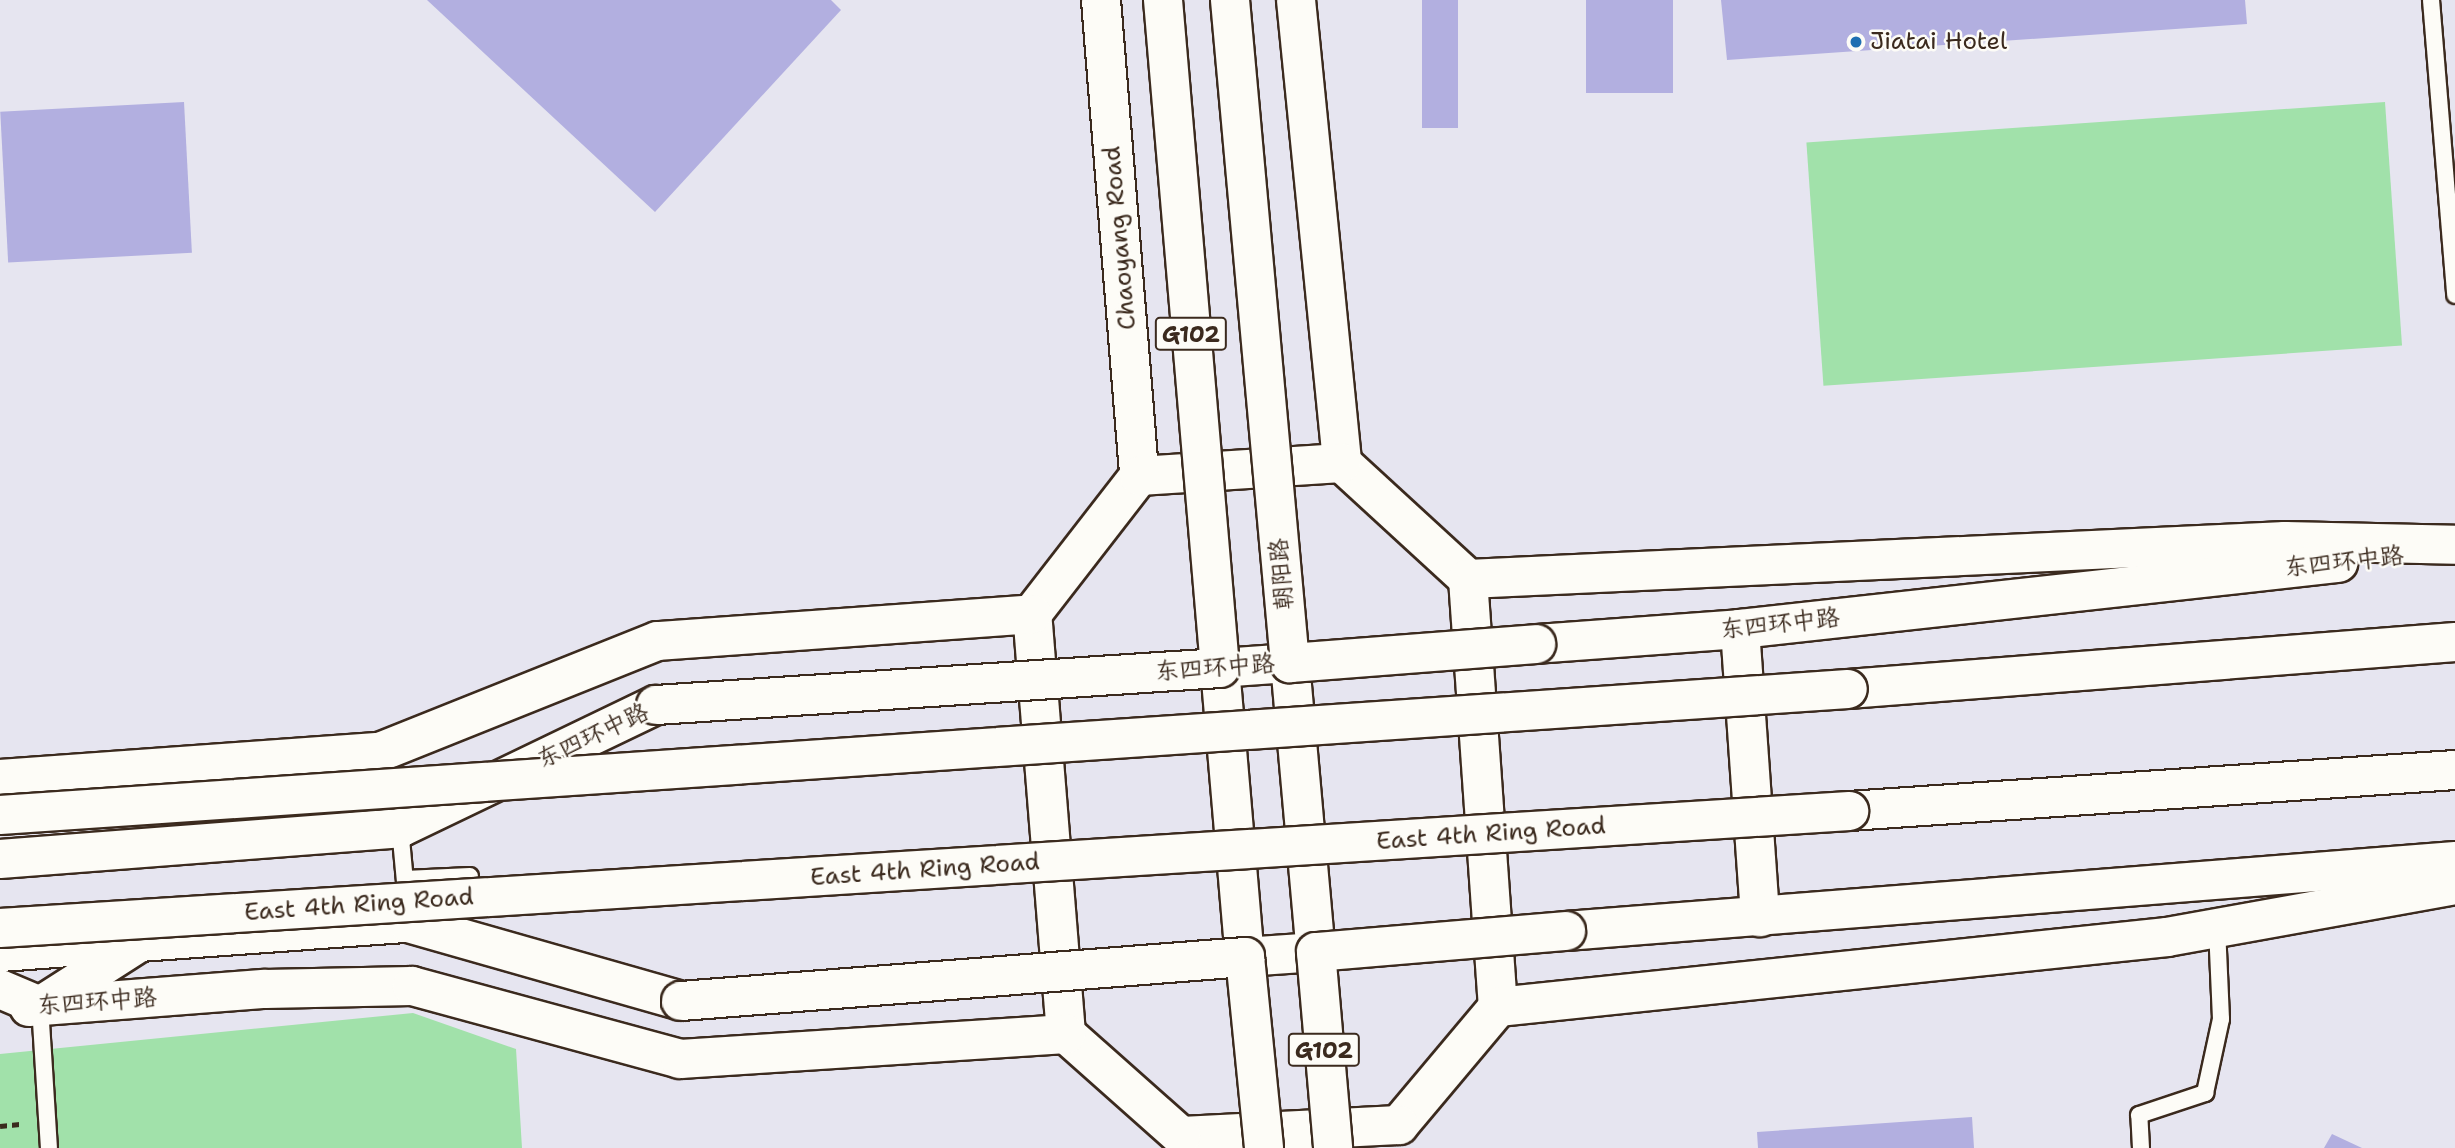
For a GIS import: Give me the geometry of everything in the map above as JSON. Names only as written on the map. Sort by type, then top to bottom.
[{"type":"main road","name":"Chaoyang Road","points":[[1101,0],[1139,476]]},
{"type":"main road","name":"G102","points":[[1163,0],[1245,957],[1264,1148]]},
{"type":"main road","name":"朝阳路","points":[[1230,0],[1333,1148]]},
{"type":"main road","points":[[1296,0],[1342,463],[1468,579],[1498,1007],[1400,1136],[1182,1142],[1066,1034],[1032,614],[1139,476],[1342,463]]},
{"type":"main road","name":"东四环中路","points":[[1468,579],[2285,541],[2455,547]]},
{"type":"main road","name":"东四环中路","points":[[0,859],[400,828],[656,705],[1220,668],[1740,629],[2455,547]]},
{"type":"main road","points":[[0,779],[380,752],[658,640],[1032,614]]},
{"type":"main road","points":[[1740,629],[1760,918]]},
{"type":"main road","points":[[0,815],[1848,689],[2455,642]]},
{"type":"main road","name":"East 4th Ring Road","points":[[0,928],[2455,770]]},
{"type":"main road","points":[[0,952],[408,923],[681,1001],[1760,918],[2455,861]]},
{"type":"main road","points":[[1498,1007],[2167,937],[2455,885]]},
{"type":"main road","points":[[0,989],[40,1006],[140,942]]},
{"type":"main road","name":"东四环中路","points":[[0,1010],[264,989],[412,986],[680,1059],[1066,1034]]},
{"type":"lane","points":[[2431,0],[2455,295]]},
{"type":"lane","points":[[400,828],[408,923]]},
{"type":"lane","points":[[405,879],[470,876]]},
{"type":"lane","points":[[2141,1148],[2139,1115],[2205,1093],[2221,1019],[2217,926]]},
{"type":"lane","points":[[40,1006],[49,1148]]},
{"type":"green space","points":[[2385,102],[2402,345],[1823,386],[1806,142]]},
{"type":"green space","points":[[413,1013],[516,1049],[522,1148],[0,1148],[0,1054]]},
{"type":"building","points":[[427,0],[831,0],[841,10],[655,212]]},
{"type":"building","points":[[1422,0],[1458,0],[1458,128],[1422,128]]},
{"type":"building","points":[[1586,0],[1673,0],[1673,93],[1586,93]]},
{"type":"building","name":"Jiatai Hotel","points":[[1721,0],[2245,0],[2247,24],[1727,60]]},
{"type":"building","points":[[184,102],[192,253],[8,262],[0,112]]},
{"type":"building","points":[[1972,1117],[1974,1148],[1758,1148],[1757,1132]]},
{"type":"building","points":[[2332,1134],[2362,1148],[2324,1148]]},
{"type":"place","name":"Jiatai Hotel","points":[[1856,42]]}]
